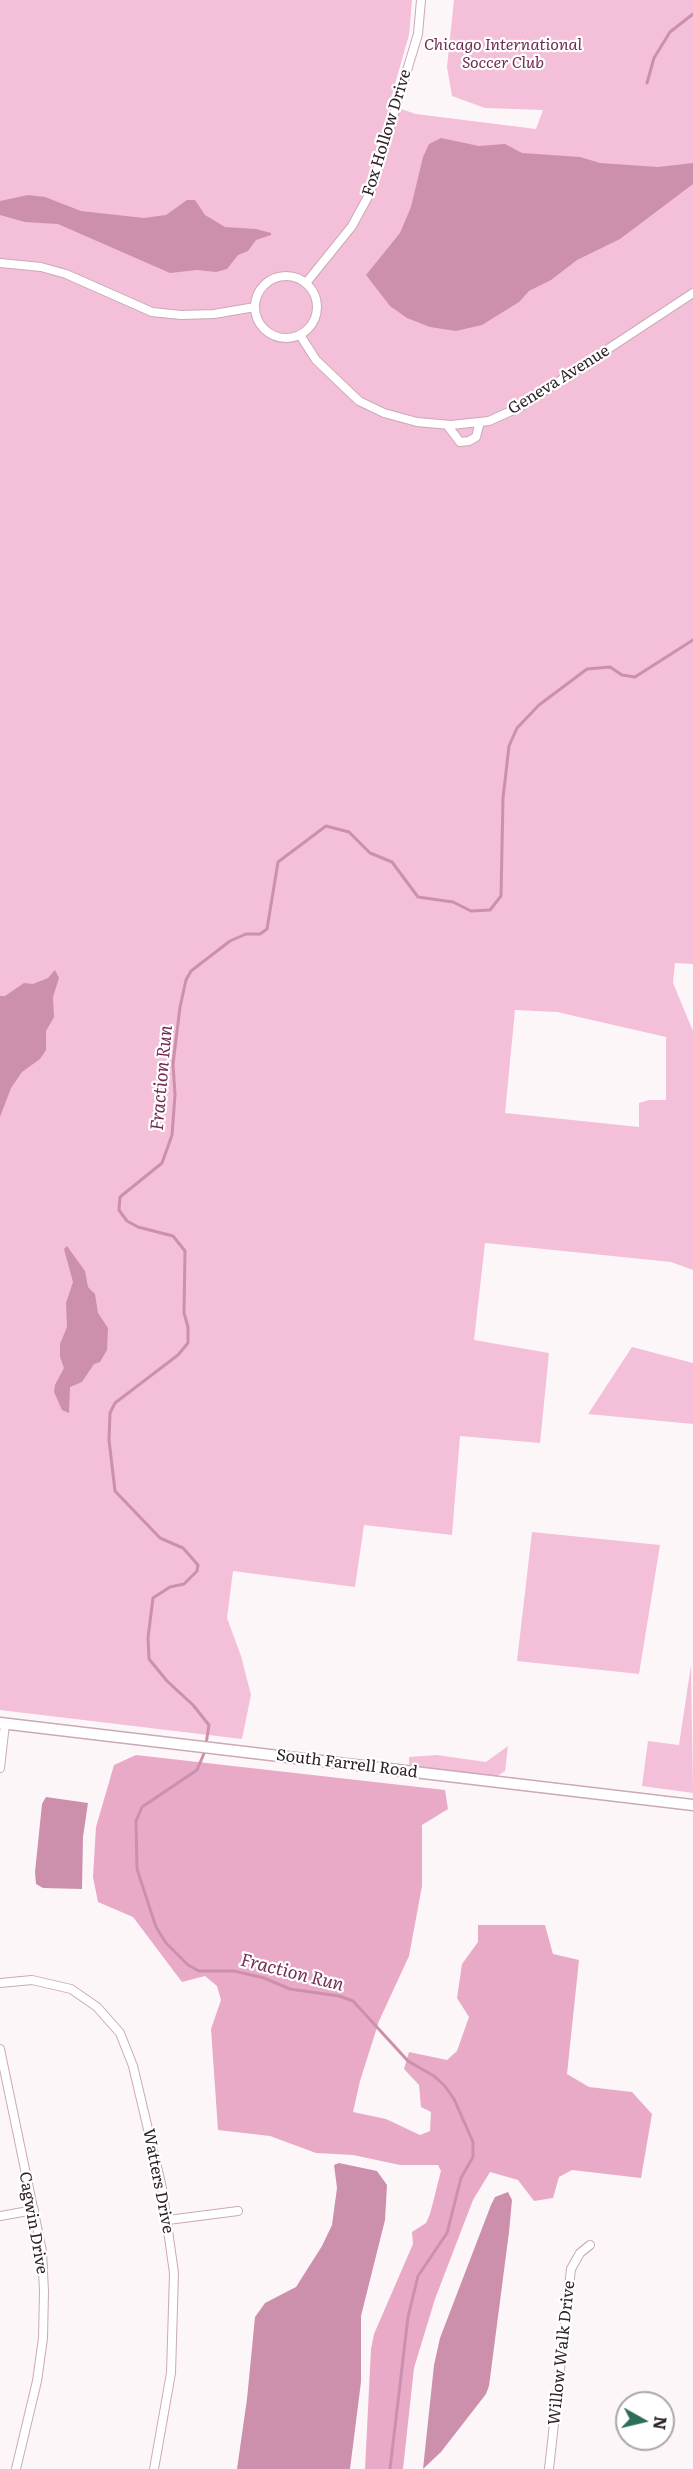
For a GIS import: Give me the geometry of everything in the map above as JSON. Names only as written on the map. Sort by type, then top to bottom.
[{"type":"street","name":"Fox Hollow Drive","points":[[306,283],[352,226],[370,193],[417,34],[421,0]]},
{"type":"street","points":[[0,262],[41,267],[66,274],[153,312],[180,315],[214,314],[255,307]]},
{"type":"street","points":[[288,276],[306,283],[316,300],[317,309],[309,329],[300,335],[280,338],[270,334],[262,327],[255,307],[261,288],[269,282],[288,276]]},
{"type":"street","name":"Geneva Avenue","points":[[300,335],[316,360],[336,381],[360,400],[384,413],[447,425],[480,422],[520,407],[693,293]]},
{"type":"street","points":[[447,425],[460,442],[476,437],[480,422]]},
{"type":"street","points":[[0,1768],[3,1724]]},
{"type":"street","name":"South Farrell Road","points":[[3,1724],[693,1805]]},
{"type":"street","name":"Watters Drive","points":[[0,1983],[32,1980],[70,1989],[97,2007],[120,2033],[133,2066],[168,2220],[174,2273],[171,2373],[154,2469]]},
{"type":"street","name":"Cagwin Drive","points":[[0,2049],[42,2251],[43,2338],[37,2381],[16,2469]]},
{"type":"street","points":[[0,2216],[34,2210]]},
{"type":"street","points":[[168,2220],[238,2211]]},
{"type":"street","name":"Willow Walk Drive","points":[[549,2469],[571,2269],[580,2253],[590,2245]]},
{"type":"green space","name":"Chicago International Soccer Club","points":[[0,0],[412,0],[409,35],[389,105],[416,114],[536,129],[543,110],[485,108],[452,96],[447,67],[454,0],[693,0],[693,964],[675,963],[673,983],[693,1031],[693,1270],[671,1262],[485,1243],[474,1340],[549,1353],[540,1443],[460,1436],[452,1535],[364,1525],[355,1587],[233,1571],[227,1618],[241,1656],[251,1695],[242,1739],[0,1710]],"holes":[[[515,1010],[557,1012],[666,1037],[666,1100],[649,1100],[639,1103],[639,1127],[505,1113]]]},
{"type":"green space","points":[[632,1347],[693,1363],[693,1424],[588,1414]]},
{"type":"green space","points":[[532,1532],[660,1545],[639,1674],[517,1661]]},
{"type":"green space","points":[[691,1665],[693,1793],[642,1786],[648,1741],[679,1745]]},
{"type":"green space","points":[[508,1746],[505,1771],[496,1777],[409,1766],[409,1757],[437,1755],[486,1762]]},
{"type":"shaded area","points":[[441,138],[479,146],[505,144],[522,153],[580,157],[600,163],[658,167],[693,163],[693,184],[620,239],[577,260],[551,280],[529,291],[519,302],[482,325],[456,331],[430,327],[407,318],[390,306],[366,275],[400,233],[411,207],[423,157],[429,144]]},
{"type":"shaded area","points":[[28,195],[45,197],[81,211],[144,218],[166,215],[187,200],[195,200],[205,215],[225,227],[256,229],[271,233],[271,235],[256,240],[248,251],[238,255],[227,269],[216,272],[197,270],[170,273],[58,224],[25,222],[0,215],[0,201]]},
{"type":"shaded area","points":[[55,970],[59,978],[53,997],[54,1017],[46,1031],[46,1050],[40,1059],[22,1072],[11,1088],[0,1117],[0,996],[5,996],[24,983],[33,984],[48,978]]},
{"type":"shaded area","points":[[67,1246],[85,1271],[88,1287],[95,1294],[98,1313],[108,1328],[107,1350],[100,1362],[94,1364],[82,1382],[70,1387],[69,1413],[62,1410],[54,1392],[64,1368],[60,1357],[60,1344],[67,1327],[66,1303],[73,1282],[64,1249]]},
{"type":"shaded area","points":[[136,1755],[445,1790],[448,1809],[422,1825],[422,1886],[409,1956],[379,2021],[353,2112],[386,2119],[420,2135],[430,2131],[431,2112],[421,2107],[419,2085],[404,2069],[409,2052],[447,2060],[457,2051],[469,2017],[457,1998],[462,1964],[478,1942],[478,1925],[545,1925],[553,1954],[579,1960],[567,2074],[589,2087],[632,2092],[652,2114],[641,2178],[572,2170],[559,2177],[553,2198],[534,2201],[518,2180],[490,2172],[473,2200],[435,2299],[414,2368],[403,2469],[365,2469],[371,2349],[374,2334],[413,2244],[412,2232],[426,2223],[430,2214],[441,2171],[438,2165],[400,2165],[353,2155],[316,2153],[270,2136],[218,2130],[211,2029],[221,2000],[217,1986],[205,1976],[182,1982],[133,1917],[98,1902],[93,1877],[96,1827],[114,1765]]},
{"type":"shaded area","points":[[46,1797],[88,1803],[83,1837],[82,1889],[43,1888],[36,1884],[35,1872],[42,1804]]},
{"type":"shaded area","points":[[339,2163],[377,2171],[387,2185],[385,2220],[361,2316],[361,2382],[350,2469],[237,2469],[255,2317],[265,2303],[296,2287],[322,2246],[332,2225],[337,2188],[334,2165]]},
{"type":"shaded area","points":[[508,2192],[512,2200],[509,2232],[489,2386],[486,2394],[441,2452],[423,2469],[434,2365],[440,2338],[491,2205],[495,2197]]},
{"type":"waterway","points":[[647,83],[654,58],[670,32],[693,14]]},
{"type":"waterway","name":"Fraction Run","points":[[206,1744],[209,1725],[149,1659],[148,1638],[153,1598],[170,1587],[184,1584],[197,1571],[198,1565],[183,1548],[160,1538],[115,1491],[109,1440],[110,1413],[115,1403],[178,1355],[188,1343],[188,1327],[184,1313],[185,1251],[173,1236],[138,1227],[127,1221],[119,1210],[120,1197],[162,1163],[172,1135],[175,1095],[173,1064],[186,980],[191,971],[230,941],[246,934],[260,934],[267,929],[278,862],[326,826],[349,832],[370,853],[392,862],[418,897],[453,902],[471,911],[490,910],[501,896],[503,798],[509,746],[517,728],[539,705],[587,669],[610,667],[622,675],[635,677],[693,640]]},
{"type":"waterway","name":"Fraction Run","points":[[205,1751],[197,1770],[142,1807],[136,1821],[137,1869],[156,1927],[166,1943],[188,1965],[199,1971],[234,1971],[264,1978],[290,1989],[339,1996],[353,2001],[408,2061],[434,2076],[444,2085],[454,2099],[473,2142],[473,2157],[461,2178],[447,2233],[418,2276],[408,2317],[390,2469]]}]
